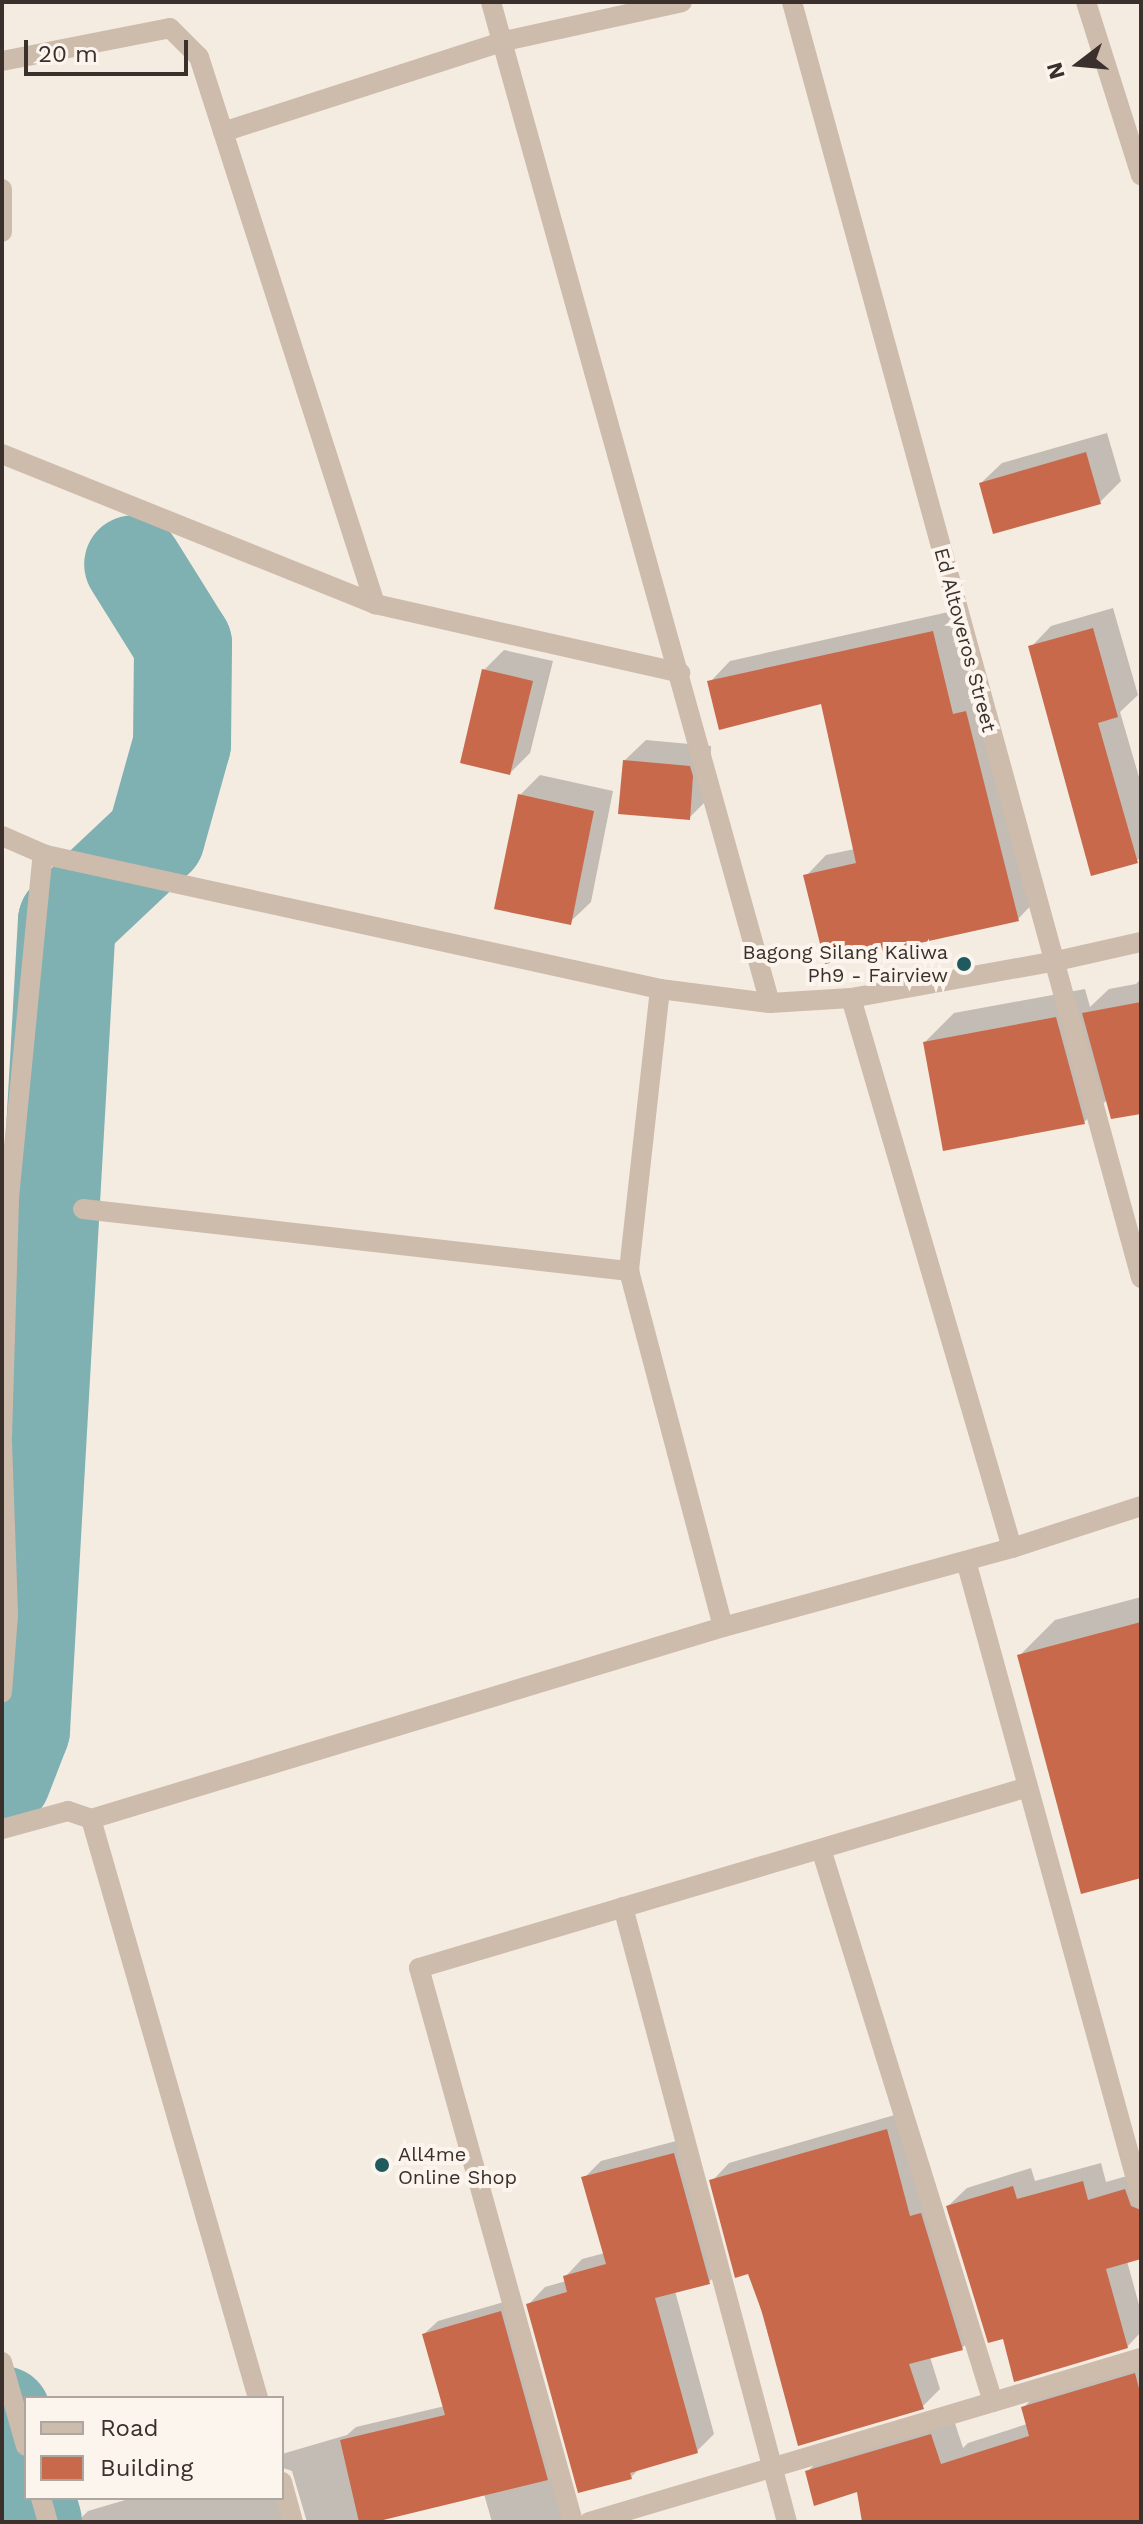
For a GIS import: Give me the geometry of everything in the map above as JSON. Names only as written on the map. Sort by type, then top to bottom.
[{"type":"street","points":[[491,2],[505,41],[770,1003]]},
{"type":"street","points":[[223,132],[505,41],[682,2]]},
{"type":"street","name":"Ed Altoveros Street","points":[[792,2],[1052,962],[1141,1278]]},
{"type":"street","points":[[1086,2],[1141,175]]},
{"type":"street","points":[[2,61],[170,28],[187,41],[199,57],[375,604]]},
{"type":"street","points":[[2,189],[2,232]]},
{"type":"street","points":[[2,454],[375,604],[680,673]]},
{"type":"street","points":[[2,836],[44,854],[660,989],[770,1003],[851,998],[1052,962],[1141,942]]},
{"type":"street","points":[[2,1693],[8,1616],[2,1439],[9,1198],[44,854]]},
{"type":"street","points":[[660,989],[629,1271],[723,1627]]},
{"type":"street","points":[[851,998],[1012,1548]]},
{"type":"street","points":[[83,1209],[629,1271]]},
{"type":"street","points":[[2,1829],[68,1811],[91,1819],[723,1627],[1012,1548],[1141,1506]]},
{"type":"street","points":[[966,1561],[1141,2197]]},
{"type":"street","points":[[573,2522],[419,1968],[1028,1787]]},
{"type":"street","points":[[91,1819],[257,2396]]},
{"type":"street","points":[[821,1849],[993,2402]]},
{"type":"street","points":[[623,1907],[787,2522]]},
{"type":"street","points":[[589,2522],[1141,2358]]},
{"type":"street","points":[[2,2362],[24,2439]]},
{"type":"street","points":[[284,2489],[293,2522]]},
{"type":"street","points":[[42,2500],[48,2522]]},
{"type":"building","points":[[1086,452],[1101,504],[993,534],[979,483]]},
{"type":"building","points":[[1093,628],[1118,717],[1098,723],[1138,863],[1091,876],[1028,646]]},
{"type":"building","points":[[933,631],[953,714],[966,711],[1019,921],[825,964],[803,875],[856,863],[821,704],[719,730],[707,681]]},
{"type":"building","points":[[482,669],[533,681],[510,775],[460,763]]},
{"type":"building","points":[[623,760],[690,766],[693,776],[690,820],[618,814]]},
{"type":"building","points":[[518,794],[594,811],[571,925],[494,909]]},
{"type":"building","points":[[1141,1002],[1141,1114],[1111,1119],[1082,1013]]},
{"type":"building","points":[[1056,1017],[1085,1124],[943,1151],[923,1042]]},
{"type":"building","points":[[1141,1622],[1141,1878],[1081,1894],[1017,1655]]},
{"type":"building","points":[[887,2129],[910,2216],[921,2213],[963,2350],[909,2364],[924,2409],[798,2446],[762,2312],[748,2274],[735,2278],[709,2180]]},
{"type":"building","points":[[674,2153],[710,2284],[655,2298],[698,2453],[630,2473],[632,2479],[578,2493],[526,2304],[567,2292],[563,2276],[606,2264],[581,2177]]},
{"type":"building","points":[[1083,2181],[1088,2200],[1125,2189],[1131,2206],[1141,2210],[1141,2259],[1106,2269],[1128,2348],[1014,2382],[1003,2339],[988,2343],[946,2206],[1013,2186],[1017,2199]]},
{"type":"building","points":[[501,2311],[548,2480],[375,2522],[359,2522],[340,2440],[445,2415],[422,2334]]},
{"type":"building","points":[[1135,2373],[1141,2396],[1141,2522],[862,2522],[857,2492],[814,2506],[805,2471],[931,2434],[941,2464],[1029,2436],[1021,2407]]},
{"type":"waterway","points":[[2,1779],[21,1730],[67,921],[156,837],[182,744],[183,644],[133,564]]},
{"type":"waterway","points":[[2,2415],[24,2491]]},
{"type":"waterway","points":[[27,2500],[33,2522]]},
{"type":"place","name":"Bagong Silang Kaliwa Ph9 - Fairview","points":[[964,964]]},
{"type":"place","name":"All4me Online Shop","points":[[382,2165]]}]
